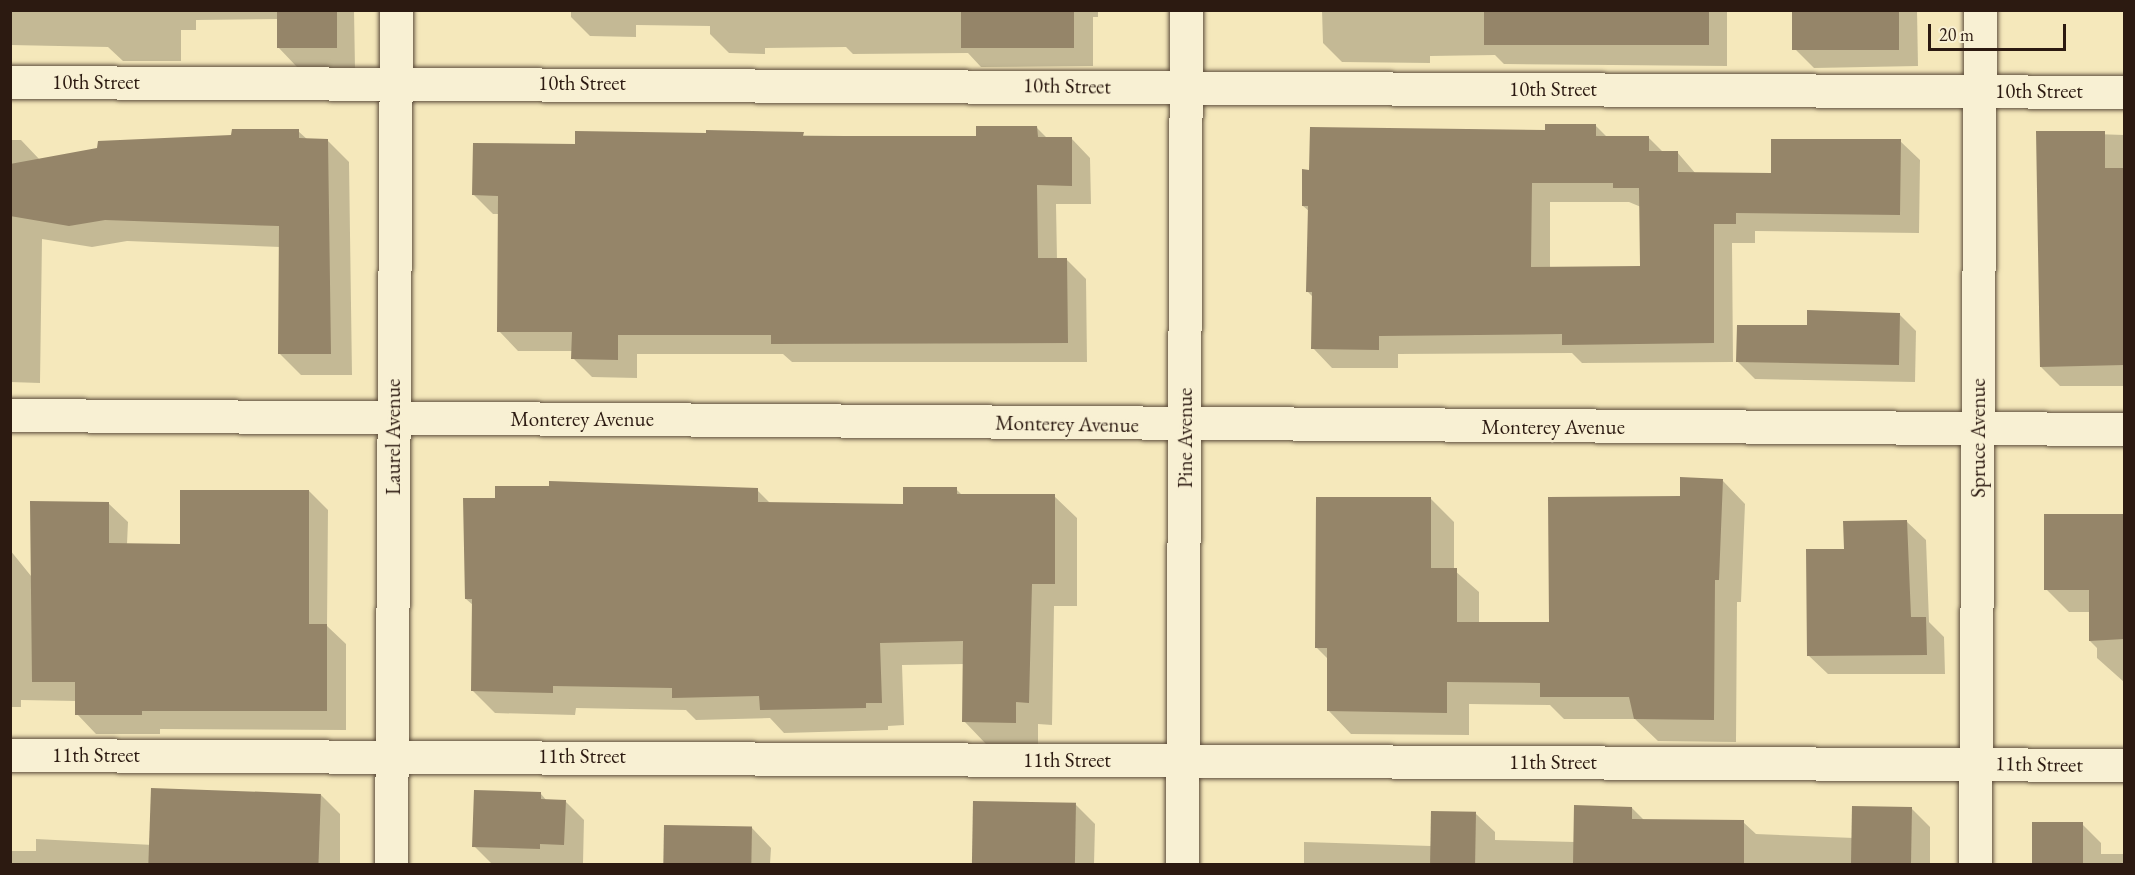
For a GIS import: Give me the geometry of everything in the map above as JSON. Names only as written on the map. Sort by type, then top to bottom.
[{"type":"street","name":"Laurel Avenue","points":[[391,864],[396,10]]},
{"type":"street","name":"Pine Avenue","points":[[1182,864],[1186,425],[1185,10]]},
{"type":"street","name":"Spruce Avenue","points":[[1975,864],[1980,10]]},
{"type":"street","name":"10th Street","points":[[10,82],[2124,92]]},
{"type":"street","name":"Monterey Avenue","points":[[10,415],[1186,425],[2124,429]]},
{"type":"street","name":"11th Street","points":[[10,754],[2124,765]]},
{"type":"building","points":[[277,10],[337,10],[337,48],[277,48]]},
{"type":"building","points":[[961,10],[1074,10],[1074,48],[961,48]]},
{"type":"building","points":[[1484,10],[1709,10],[1709,45],[1484,45]]},
{"type":"building","points":[[1792,10],[1899,10],[1899,50],[1792,50]]},
{"type":"building","points":[[1545,124],[1596,124],[1596,136],[1649,136],[1649,151],[1678,151],[1678,172],[1771,173],[1771,139],[1901,139],[1900,215],[1736,213],[1736,224],[1714,224],[1714,343],[1562,345],[1562,334],[1379,336],[1379,350],[1311,349],[1312,292],[1306,292],[1308,206],[1302,206],[1302,169],[1309,170],[1310,127],[1545,130]],"holes":[[[1532,183],[1613,183],[1613,188],[1639,188],[1640,266],[1531,267]]]},
{"type":"building","points":[[976,126],[1037,126],[1038,137],[1072,137],[1072,186],[1037,185],[1038,258],[1067,258],[1068,343],[771,344],[771,335],[618,335],[618,360],[571,359],[572,332],[497,332],[498,196],[472,195],[473,143],[575,144],[575,131],[706,133],[706,130],[804,132],[803,136],[976,136]]},
{"type":"building","points":[[232,129],[299,129],[299,138],[328,139],[331,354],[278,354],[279,226],[105,220],[69,226],[10,216],[10,164],[97,148],[98,141],[231,135]]},
{"type":"building","points":[[2036,131],[2105,131],[2105,168],[2124,168],[2124,365],[2040,367]]},
{"type":"building","points":[[1807,310],[1900,313],[1899,365],[1736,362],[1737,325],[1807,325]]},
{"type":"building","points":[[1680,477],[1723,479],[1719,580],[1715,580],[1714,720],[1634,719],[1629,697],[1540,697],[1540,683],[1447,682],[1447,713],[1327,711],[1327,648],[1315,648],[1316,497],[1431,497],[1431,568],[1457,568],[1457,622],[1549,622],[1548,497],[1680,496]]},
{"type":"building","points":[[549,481],[758,488],[758,502],[903,504],[903,487],[957,487],[957,494],[1055,494],[1055,584],[1032,584],[1029,703],[1016,702],[1016,723],[962,722],[963,641],[880,643],[882,703],[866,703],[866,708],[760,710],[759,696],[672,698],[672,688],[553,686],[553,693],[471,691],[472,599],[465,599],[463,498],[495,498],[495,486],[549,486]]},
{"type":"building","points":[[180,490],[309,490],[309,624],[327,624],[327,711],[142,711],[142,715],[75,715],[75,682],[32,682],[30,501],[109,502],[109,543],[180,544]]},
{"type":"building","points":[[2044,514],[2124,514],[2124,639],[2089,641],[2089,590],[2044,590]]},
{"type":"building","points":[[1907,520],[1911,617],[1926,617],[1927,655],[1807,656],[1806,549],[1844,549],[1843,521]]},
{"type":"building","points":[[151,788],[321,794],[318,864],[148,864]]},
{"type":"building","points":[[474,790],[541,792],[541,799],[566,800],[564,845],[540,844],[540,849],[472,847]]},
{"type":"building","points":[[973,801],[1076,803],[1075,864],[972,864]]},
{"type":"building","points":[[1574,805],[1632,807],[1632,819],[1744,820],[1744,864],[1573,864]]},
{"type":"building","points":[[1852,806],[1912,807],[1911,864],[1851,864]]},
{"type":"building","points":[[1431,811],[1476,812],[1475,864],[1430,864]]},
{"type":"building","points":[[2032,822],[2083,822],[2083,864],[2032,864]]},
{"type":"building","points":[[664,825],[752,827],[751,864],[663,864]]}]
